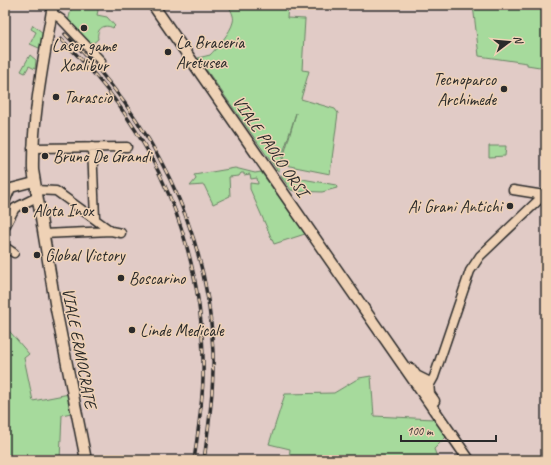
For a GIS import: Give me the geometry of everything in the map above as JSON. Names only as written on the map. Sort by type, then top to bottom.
[{"type":"main road","name":"VIALE PAOLO ORSI","points":[[153,5],[363,305],[423,385]]},
{"type":"main road","name":"VIALE ERMOCRATE","points":[[52,9],[32,148],[36,189],[43,234],[86,460]]},
{"type":"main road","points":[[423,385],[459,446],[469,460]]},
{"type":"main road","points":[[423,385],[474,460]]},
{"type":"street","points":[[52,9],[101,61]]},
{"type":"street","points":[[92,147],[94,218]]},
{"type":"street","points":[[32,148],[127,147]]},
{"type":"street","points":[[5,202],[11,188],[56,191],[111,230],[121,233]]},
{"type":"street","points":[[5,227],[15,208],[36,189]]},
{"type":"street","points":[[513,190],[545,194]]},
{"type":"street","points":[[423,385],[437,369],[470,270],[480,256],[545,194]]},
{"type":"street","points":[[43,234],[111,230]]},
{"type":"street","points":[[5,247],[14,253]]},
{"type":"street","points":[[459,446],[463,460]]},
{"type":"green space","name":"Laser game Xcalibur","points":[[72,5],[99,5],[97,15],[107,17],[115,26],[113,28],[107,26],[101,28],[98,32],[98,39],[91,45],[68,22]]},
{"type":"green space","points":[[228,5],[288,5],[287,18],[305,19],[302,70],[309,71],[301,99],[335,109],[338,113],[330,174],[285,165],[282,162],[296,113],[280,163],[279,171],[277,170],[198,58],[210,55],[232,26],[233,17]]},
{"type":"green space","points":[[473,5],[546,5],[546,68],[527,65],[527,63],[479,56]]},
{"type":"green space","points":[[33,25],[43,33],[42,44],[39,48],[30,44],[36,32],[31,29]]},
{"type":"green space","points":[[30,55],[36,60],[35,69],[29,66],[25,73],[21,71]]},
{"type":"green space","points":[[489,146],[506,146],[505,156],[489,157]]},
{"type":"green space","points":[[235,168],[255,173],[261,172],[305,234],[274,244],[250,189],[250,183],[258,184],[257,178],[251,179],[250,174],[244,175],[244,173],[241,173],[239,176],[229,177],[230,196],[213,204],[204,185],[190,186],[196,179],[194,175]]},
{"type":"green space","points":[[280,175],[336,185],[337,188],[322,192],[295,191],[291,190]]},
{"type":"green space","points":[[5,326],[29,354],[24,358],[33,401],[69,394],[71,413],[62,415],[60,460],[5,460]]},
{"type":"green space","points":[[371,376],[374,416],[434,419],[447,436],[434,449],[438,460],[289,460],[290,449],[269,444],[285,394],[334,393],[359,378]]},
{"type":"railway","points":[[65,34],[96,67],[124,102],[149,139],[170,179],[187,220],[200,263],[209,307],[213,352],[212,392],[204,460]]},
{"type":"railway","points":[[61,39],[94,74],[123,112],[148,152],[168,194],[184,238],[195,283],[202,330],[203,379],[200,420],[194,460]]},
{"type":"place","name":"Laser game Xcalibur","points":[[84,28]]},
{"type":"place","name":"La Braceria Aretusea","points":[[168,52]]},
{"type":"place","name":"Tecnoparco Archimede","points":[[504,89]]},
{"type":"place","name":"Tarascio","points":[[56,97]]},
{"type":"place","name":"Bruno De Grandi","points":[[45,156]]},
{"type":"place","name":"Ai Grani Antichi","points":[[510,206]]},
{"type":"place","name":"Alota Inox","points":[[25,210]]},
{"type":"place","name":"Global Victory","points":[[37,255]]},
{"type":"place","name":"Boscarino","points":[[121,278]]},
{"type":"place","name":"Linde Medicale","points":[[132,330]]}]
